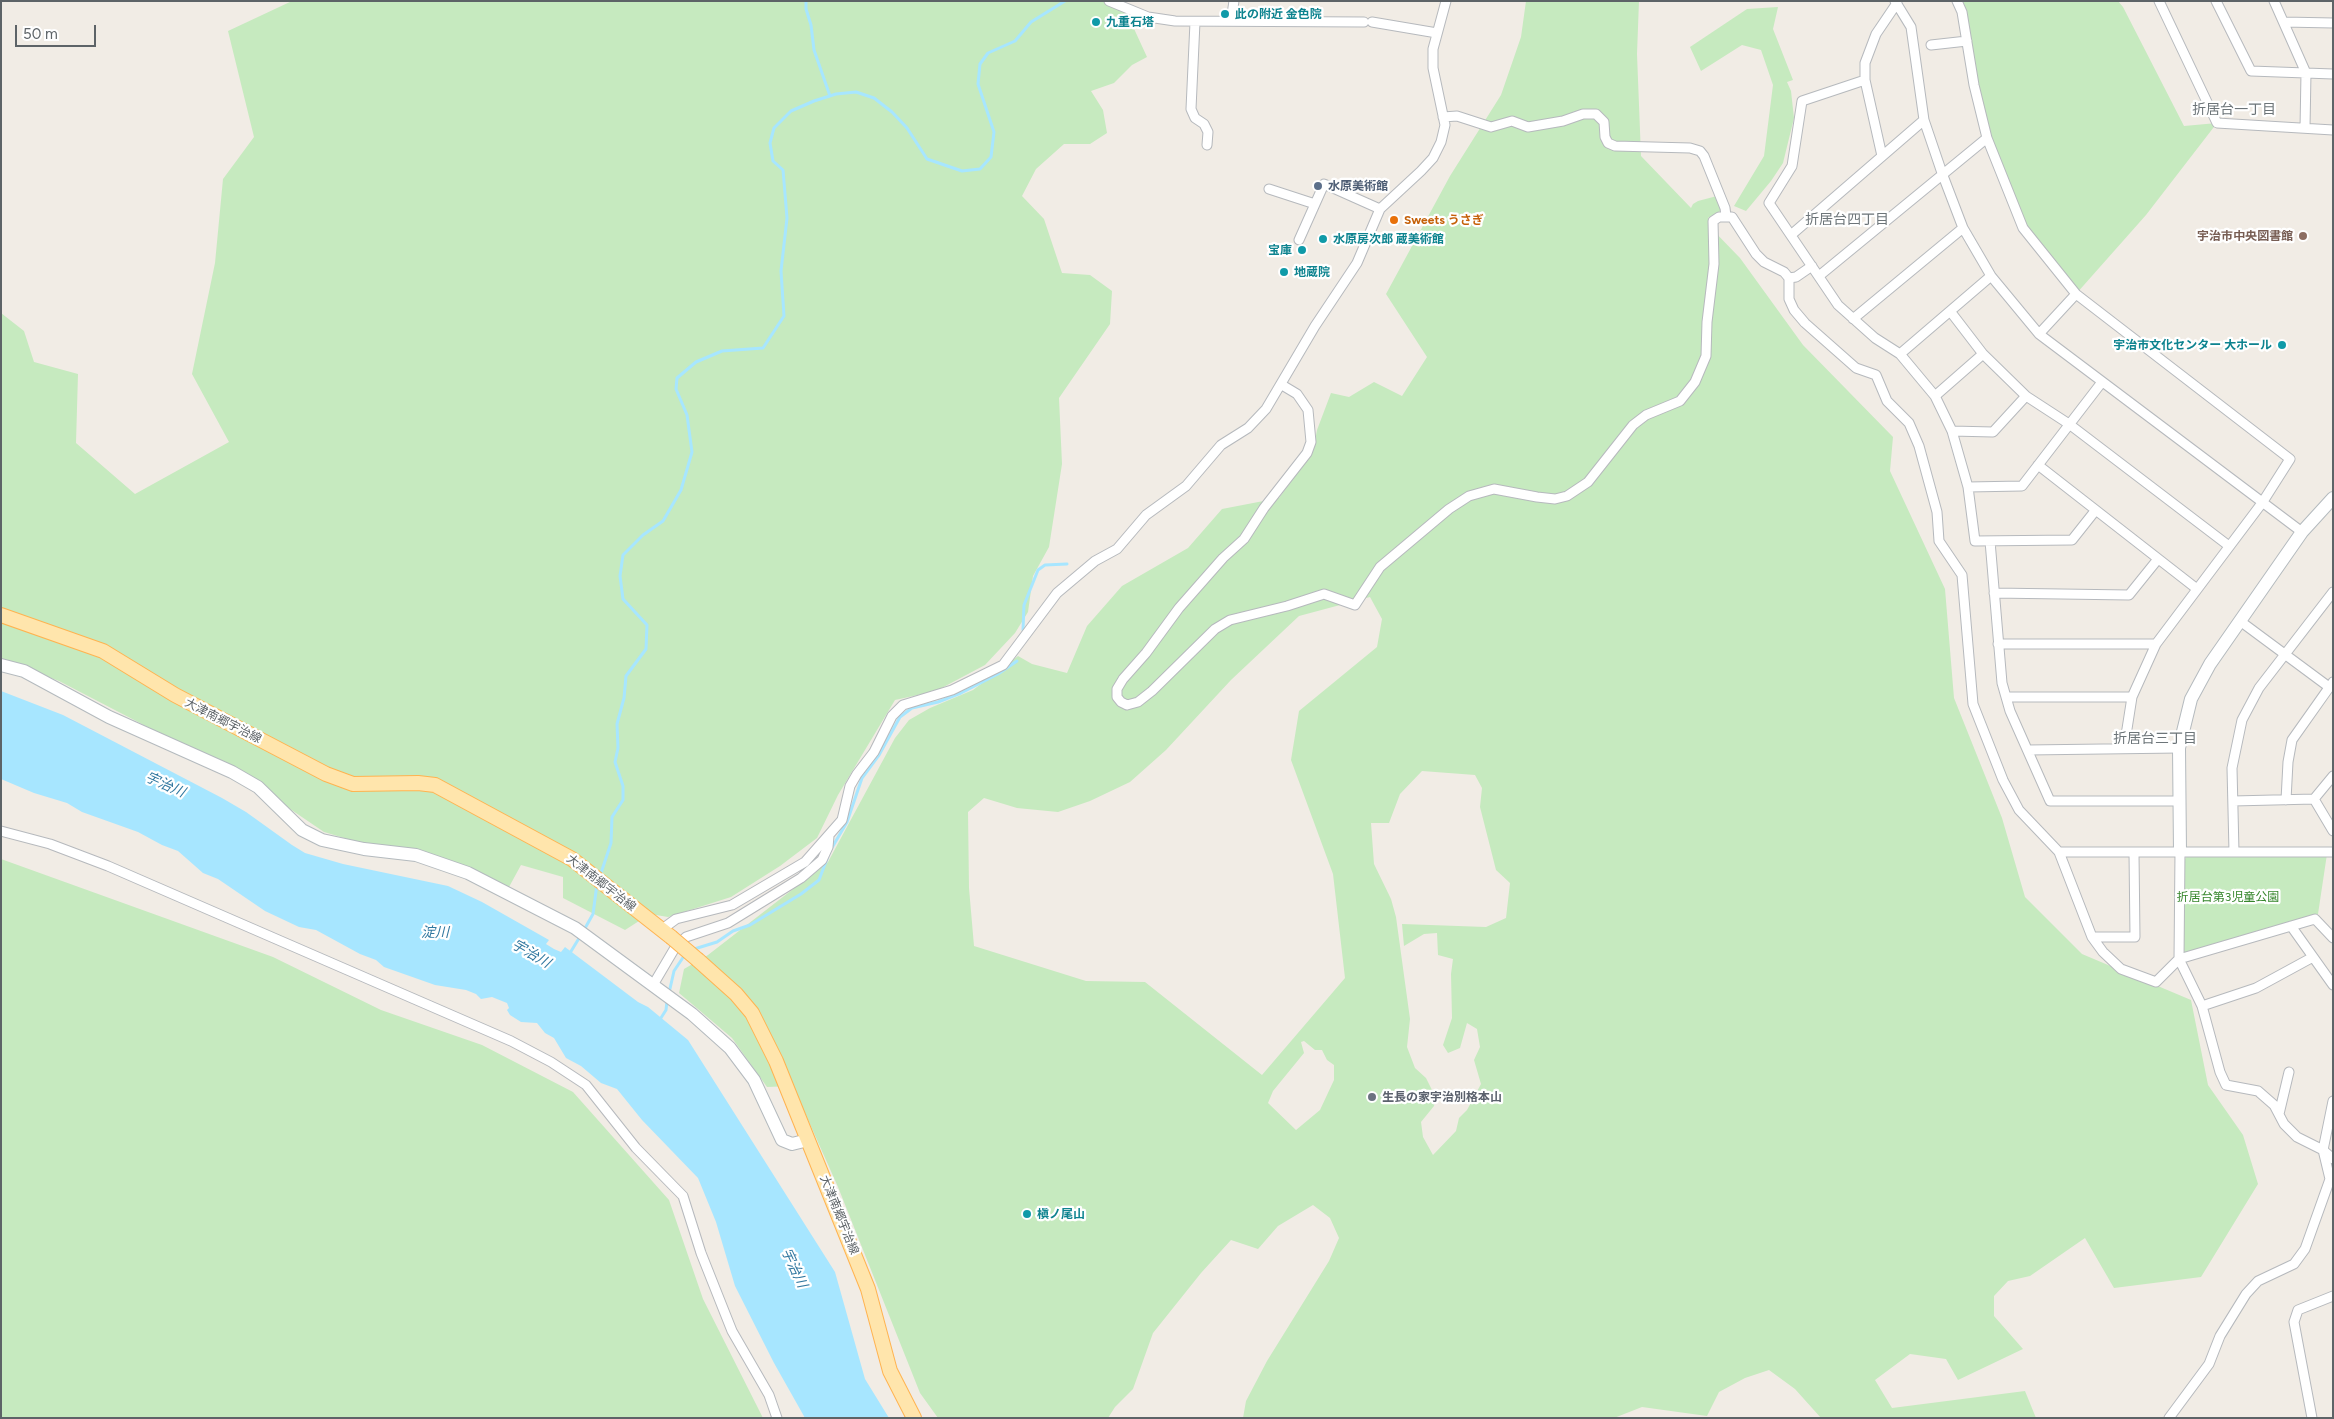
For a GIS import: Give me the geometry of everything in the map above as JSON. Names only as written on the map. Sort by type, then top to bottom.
[{"type":"main road","name":"大津南郷宇治線","points":[[1,615],[103,651],[174,695],[326,774],[353,784],[418,783],[435,785],[541,841],[584,869],[698,960],[736,994],[752,1013],[776,1060],[868,1289],[890,1371],[914,1418]]},
{"type":"street","points":[[1109,1],[1148,17],[1195,22],[1368,22],[1437,33]]},
{"type":"street","points":[[666,934],[676,919],[732,905],[805,862],[842,820],[850,786],[874,752],[892,716],[903,705],[952,690],[1004,665],[1058,593],[1094,561],[1117,549],[1146,515],[1186,486],[1221,445],[1248,428],[1266,409],[1282,386],[1314,326],[1357,263],[1380,209],[1433,158],[1441,142],[1445,124],[1433,68],[1433,49],[1446,1]]},
{"type":"street","points":[[1957,1],[1962,12],[1974,85],[1987,138],[2023,228],[2076,294],[2290,459],[2262,502],[2156,644],[2132,697],[2124,748]]},
{"type":"street","points":[[2159,1],[2217,123],[2333,130]]},
{"type":"street","points":[[2216,1],[2251,71],[2333,74]]},
{"type":"street","points":[[2274,1],[2306,73],[2305,128]]},
{"type":"street","points":[[1882,156],[1864,80],[1865,63],[1876,34],[1896,2],[1911,27],[1917,47],[1924,120],[1942,174],[1963,228],[1991,276],[2039,334],[2302,532]]},
{"type":"street","points":[[1231,21],[1233,3]]},
{"type":"street","points":[[1195,22],[1191,109],[1195,118],[1204,124],[1208,132],[1207,146]]},
{"type":"street","points":[[2284,22],[2333,23]]},
{"type":"street","points":[[1931,45],[1967,41]]},
{"type":"street","points":[[1864,80],[1802,101],[1792,166],[1769,203],[1838,305],[1875,338],[1900,354],[1935,396],[1952,431],[1968,487],[1974,541],[2072,540],[2095,511]]},
{"type":"street","points":[[1443,117],[1457,116],[1491,127],[1512,122],[1528,127],[1563,121],[1583,114],[1596,114],[1604,122],[1605,137],[1608,143],[1615,146],[1690,148],[1700,151],[1704,156],[1718,190],[1726,216]]},
{"type":"street","points":[[1791,235],[1924,120]]},
{"type":"street","points":[[1819,276],[1987,138]]},
{"type":"street","points":[[1299,240],[1324,184],[1380,209]]},
{"type":"street","points":[[1269,189],[1315,204]]},
{"type":"street","points":[[1282,386],[1296,394],[1308,410],[1311,442],[1307,453],[1264,508],[1244,539],[1223,558],[1179,608],[1146,653],[1123,679],[1117,689],[1117,697],[1128,705],[1138,702],[1215,629],[1230,620],[1287,606],[1324,594],[1332,595],[1355,605],[1380,567],[1449,509],[1469,496],[1494,489],[1537,498],[1555,498],[1567,496],[1588,482],[1633,425],[1646,415],[1680,401],[1687,394],[1702,368],[1706,356],[1706,322],[1714,264],[1714,221],[1726,216],[1732,217],[1756,254],[1764,262],[1784,272],[1789,278],[1789,299],[1794,310],[1805,323],[1856,368],[1876,375],[1887,401],[1909,423],[1919,446],[1937,512],[1939,541],[1962,575],[1974,704],[2003,780],[2015,802],[2041,835],[2059,852],[2092,937],[2103,952],[2121,969],[2156,982],[2180,959],[2315,919],[2333,938]]},
{"type":"street","points":[[1853,319],[1963,228]]},
{"type":"street","points":[[1789,278],[1796,277],[1812,266]]},
{"type":"street","points":[[1900,354],[1991,276]]},
{"type":"street","points":[[2039,334],[2076,294]]},
{"type":"street","points":[[1950,311],[1984,354],[2026,396],[2069,424],[2229,546]]},
{"type":"street","points":[[1935,396],[1984,354]]},
{"type":"street","points":[[1968,487],[2022,486],[2102,382]]},
{"type":"street","points":[[1952,431],[1993,432],[2026,396]]},
{"type":"street","points":[[2038,465],[2197,589]]},
{"type":"street","points":[[2333,498],[2302,532],[2210,664],[2191,699],[2179,748],[2180,959],[2202,1006],[2220,1072],[2226,1085],[2258,1091],[2274,1105],[2284,1124],[2298,1137],[2323,1150],[2333,1159]]},
{"type":"street","points":[[1990,541],[2002,683],[2006,697],[2050,801],[2179,801]]},
{"type":"street","points":[[1994,593],[2129,595],[2158,559]]},
{"type":"street","points":[[2234,852],[2232,768],[2242,720],[2259,688],[2333,592]]},
{"type":"street","points":[[2240,621],[2285,654],[2331,684],[2292,740],[2288,762],[2286,800]]},
{"type":"street","points":[[1998,644],[2156,644]]},
{"type":"street","points":[[1,665],[24,671],[109,717],[232,772],[258,788],[302,830],[322,840],[364,849],[416,855],[468,873],[575,928],[658,988],[730,1048],[754,1080],[782,1140],[792,1144],[808,1140]]},
{"type":"street","points":[[2006,697],[2132,697]]},
{"type":"street","points":[[2028,750],[2179,748]]},
{"type":"street","points":[[2233,801],[2314,799],[2333,776]]},
{"type":"street","points":[[2314,799],[2333,831]]},
{"type":"street","points":[[1,831],[50,844],[108,866],[511,1041],[551,1062],[586,1086],[636,1148],[683,1196],[701,1253],[732,1331],[769,1395],[777,1418]]},
{"type":"street","points":[[658,988],[676,946],[686,937],[728,923],[801,878],[822,860],[828,847],[829,836]]},
{"type":"street","points":[[2059,852],[2333,852]]},
{"type":"street","points":[[2092,937],[2135,937],[2134,853]]},
{"type":"street","points":[[2291,926],[2333,985]]},
{"type":"street","points":[[2202,1006],[2256,988],[2313,956]]},
{"type":"street","points":[[2279,1114],[2289,1072]]},
{"type":"street","points":[[2169,1418],[2209,1364],[2220,1336],[2246,1294],[2258,1281],[2294,1264],[2305,1249],[2330,1179],[2323,1150],[2333,1101]]},
{"type":"street","points":[[2312,1418],[2294,1322],[2298,1310],[2333,1296]]},
{"type":"green space","points":[[292,1],[1114,1],[1123,8],[1130,20],[1147,57],[1132,65],[1114,83],[1091,91],[1103,110],[1107,133],[1090,144],[1064,144],[1036,169],[1022,196],[1044,219],[1062,273],[1090,275],[1112,291],[1110,324],[1059,398],[1062,464],[1049,547],[1033,576],[1028,612],[1015,633],[985,665],[936,691],[895,700],[838,795],[817,838],[780,866],[731,897],[668,917],[650,914],[625,930],[563,898],[563,877],[521,865],[509,887],[324,832],[240,775],[59,681],[1,660],[1,313],[24,331],[34,362],[78,374],[76,443],[135,494],[229,442],[192,374],[215,263],[223,179],[254,137],[228,31]]},
{"type":"green space","points":[[1526,1],[1639,1],[1637,54],[1641,156],[1691,208],[1698,201],[1717,196],[1722,210],[1708,218],[1709,226],[1740,258],[1803,345],[1893,437],[1890,471],[1945,589],[1954,698],[2002,818],[2025,897],[2082,954],[2191,1000],[2208,1085],[2243,1135],[2258,1184],[2201,1277],[2114,1288],[2085,1238],[2030,1276],[2008,1281],[1994,1296],[1994,1316],[2023,1349],[1958,1380],[1946,1359],[1910,1354],[1875,1380],[1892,1408],[2025,1391],[2036,1418],[1821,1418],[1795,1389],[1769,1370],[1745,1378],[1719,1392],[1707,1416],[1642,1407],[1614,1418],[1243,1418],[1246,1401],[1267,1361],[1329,1261],[1339,1238],[1330,1218],[1313,1205],[1278,1226],[1258,1249],[1231,1240],[1201,1273],[1153,1333],[1133,1389],[1115,1407],[1108,1418],[938,1418],[920,1393],[838,1187],[793,1086],[767,1087],[732,1038],[679,993],[684,969],[708,955],[828,862],[895,738],[909,720],[930,708],[973,690],[1018,656],[1032,664],[1067,673],[1087,626],[1122,586],[1188,548],[1222,509],[1279,498],[1313,451],[1317,430],[1331,393],[1349,397],[1374,382],[1402,396],[1427,357],[1386,294],[1450,176],[1501,95],[1521,37]],"holes":[[[1370,597],[1382,619],[1377,647],[1299,711],[1291,760],[1333,874],[1345,978],[1262,1075],[1145,982],[1086,981],[974,946],[969,888],[968,812],[984,798],[1017,808],[1058,812],[1090,801],[1130,782],[1166,750],[1231,680],[1299,616]],[[1422,771],[1475,775],[1482,788],[1480,807],[1496,870],[1510,883],[1506,918],[1486,927],[1402,924],[1404,946],[1424,934],[1437,933],[1438,955],[1453,959],[1451,974],[1452,1018],[1443,1045],[1448,1053],[1460,1048],[1467,1023],[1477,1029],[1480,1047],[1474,1060],[1481,1084],[1467,1110],[1459,1118],[1456,1131],[1433,1155],[1423,1137],[1421,1122],[1434,1106],[1436,1098],[1426,1078],[1415,1068],[1407,1047],[1410,1019],[1396,917],[1391,899],[1374,864],[1371,823],[1389,823],[1400,794]],[[1304,1041],[1315,1050],[1322,1050],[1327,1060],[1334,1065],[1334,1080],[1320,1110],[1296,1130],[1268,1103],[1273,1091],[1304,1053],[1301,1042]]]},
{"type":"green space","points":[[1957,1],[2118,1],[2123,7],[2184,126],[2217,123],[2146,215],[2076,294],[2023,228],[1987,138]]},
{"type":"green space","points":[[1778,7],[1773,29],[1793,80],[1787,82],[1791,91],[1794,118],[1783,163],[1746,211],[1734,206],[1764,156],[1773,85],[1761,50],[1742,45],[1701,71],[1690,47],[1747,9]]},
{"type":"green space","name":"折居台第3児童公園","points":[[2327,854],[2318,914],[2183,955],[2185,859],[2188,855]]},
{"type":"green space","points":[[1,859],[273,957],[381,1010],[482,1045],[573,1092],[669,1200],[703,1299],[763,1418],[1,1418]]},
{"type":"water","name":"淀川","points":[[1,691],[63,715],[222,798],[246,812],[305,853],[343,864],[448,886],[482,902],[549,940],[546,944],[554,949],[561,952],[565,947],[638,1002],[648,1007],[688,1040],[835,1272],[865,1379],[889,1418],[805,1418],[774,1363],[735,1286],[716,1222],[698,1178],[642,1120],[617,1089],[601,1083],[581,1066],[566,1058],[554,1038],[545,1033],[537,1023],[521,1022],[510,1015],[507,1010],[509,1008],[507,1003],[492,997],[481,999],[476,994],[466,990],[435,985],[384,967],[376,960],[360,954],[316,930],[299,927],[265,911],[218,879],[203,873],[178,851],[138,832],[82,812],[67,803],[34,793],[1,779]]},
{"type":"waterway","points":[[806,1],[814,50],[830,96]]},
{"type":"waterway","points":[[600,876],[611,843],[612,817],[623,800],[623,786],[615,762],[618,748],[617,724],[624,698],[626,676],[646,649],[647,625],[623,599],[620,576],[623,555],[643,535],[663,521],[681,490],[692,452],[687,415],[676,389],[677,378],[696,362],[722,351],[763,348],[784,316],[781,271],[787,218],[783,170],[773,161],[770,143],[774,128],[791,111],[836,94],[856,92],[874,98],[892,112],[907,128],[927,159],[962,171],[980,169],[991,157],[994,132],[978,84],[980,64],[988,53],[1015,41],[1031,22],[1065,1]]},
{"type":"waterway","points":[[1023,630],[1024,605],[1038,570],[1045,565],[1067,564]]},
{"type":"waterway","points":[[691,950],[717,942],[733,931],[750,925],[801,894],[819,880],[830,851],[847,822],[862,778],[879,755],[900,717],[912,708],[938,702],[961,693],[998,674],[1017,661]]},
{"type":"waterway","points":[[584,930],[593,914],[597,884]]},
{"type":"waterway","points":[[570,953],[581,935]]},
{"type":"waterway","points":[[669,993],[674,971],[686,953]]},
{"type":"waterway","points":[[659,1021],[666,1010],[667,1001]]},
{"type":"place","name":"此の附近 金色院","points":[[1225,14]]},
{"type":"place","name":"九重石塔","points":[[1096,22]]},
{"type":"place","name":"水原美術館","points":[[1318,186]]},
{"type":"place","name":"Sweets うさぎ","points":[[1394,220]]},
{"type":"place","name":"宇治市中央図書館","points":[[2303,236]]},
{"type":"place","name":"水原房次郎 蔵美術館","points":[[1323,239]]},
{"type":"place","name":"宝庫","points":[[1302,250]]},
{"type":"place","name":"地蔵院","points":[[1284,272]]},
{"type":"place","name":"宇治市文化センター 大ホール","points":[[2282,345]]},
{"type":"place","name":"生長の家宇治別格本山","points":[[1372,1097]]},
{"type":"place","name":"槇ノ尾山","points":[[1027,1214]]},
{"type":"district","name":"折居台一丁目","points":[[2234,110]]},
{"type":"district","name":"折居台四丁目","points":[[1847,220]]},
{"type":"district","name":"折居台三丁目","points":[[2155,739]]},
{"type":"water label","name":"宇治川","points":[[165,785]]},
{"type":"water label","name":"宇治川","points":[[531,954]]},
{"type":"water label","name":"宇治川","points":[[794,1268]]}]
